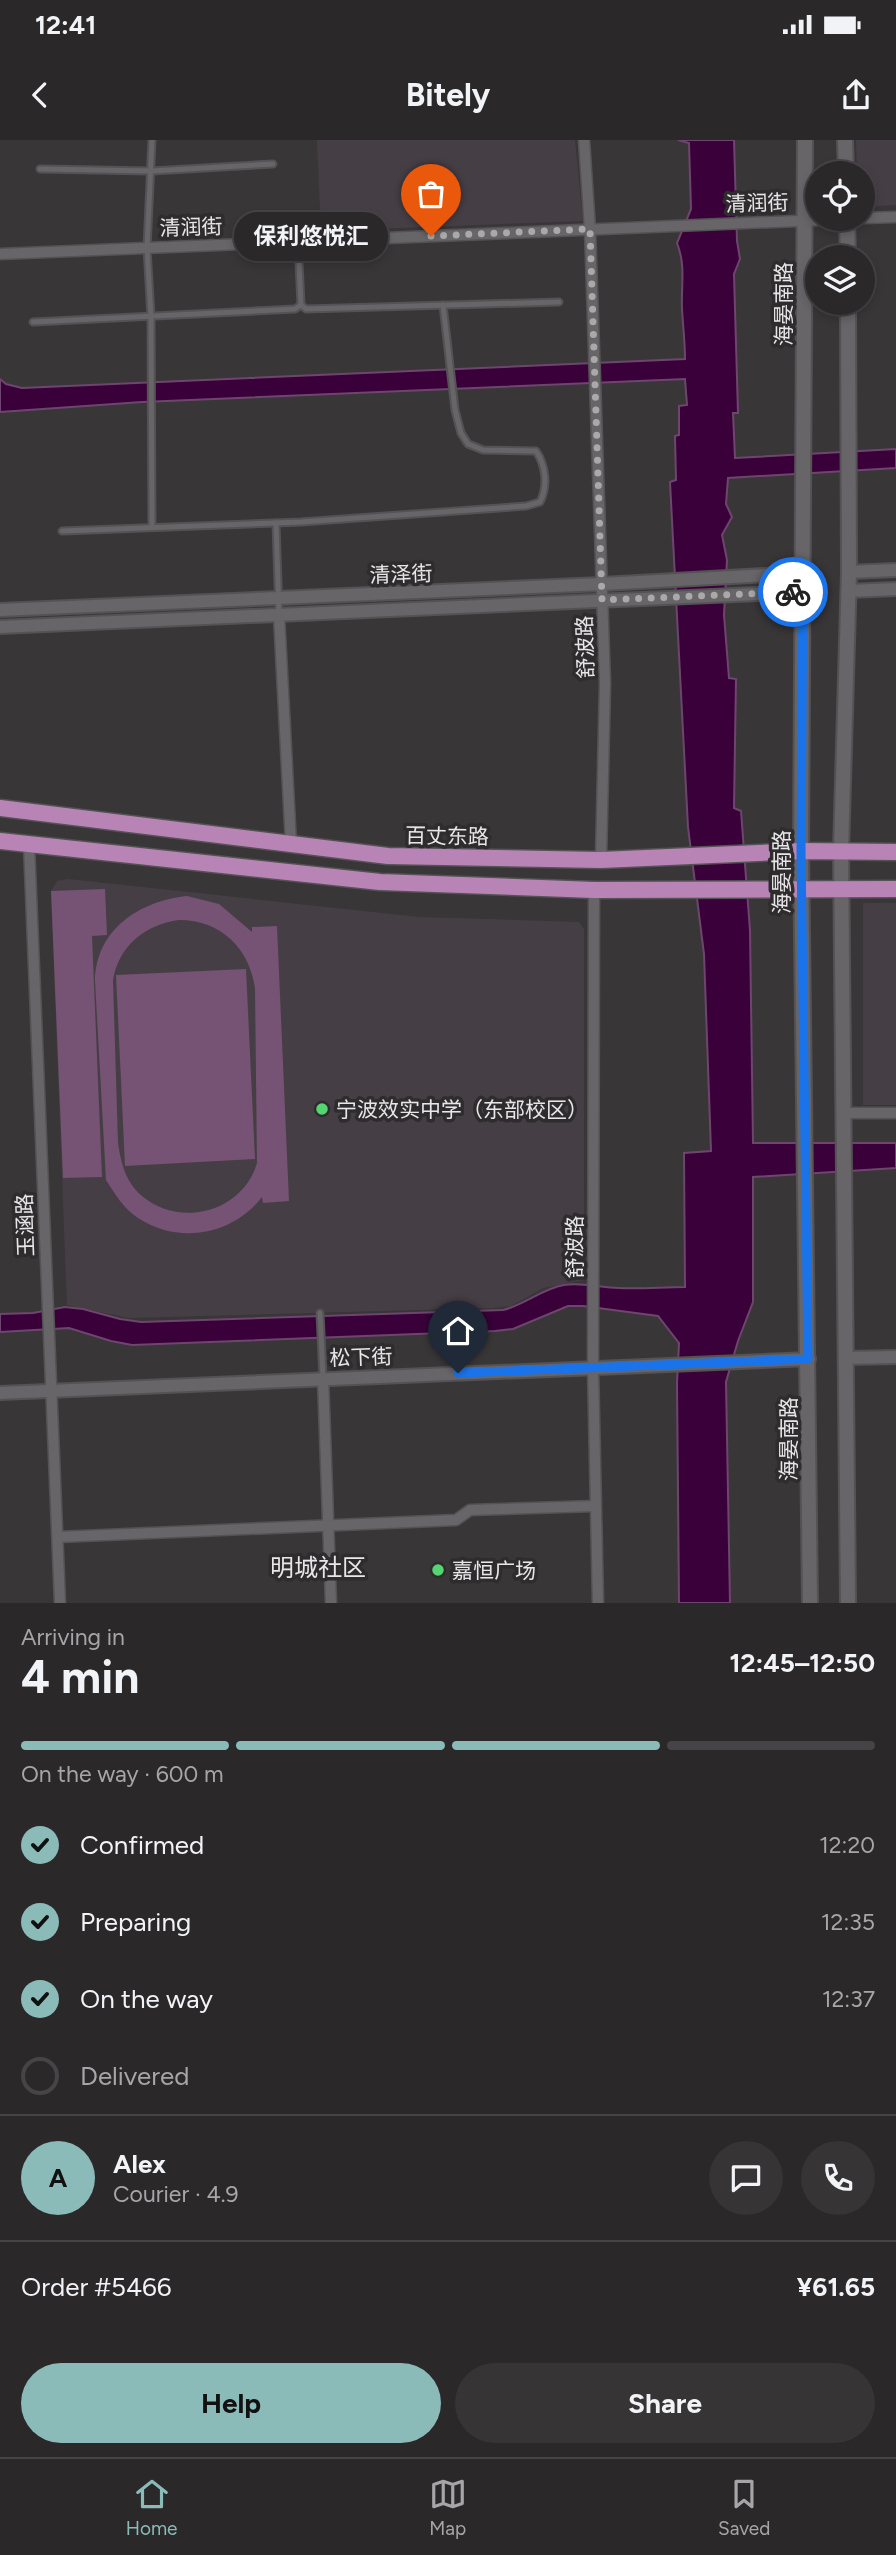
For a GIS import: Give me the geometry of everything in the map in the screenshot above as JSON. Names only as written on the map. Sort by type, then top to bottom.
[{"type":"main road","name":"海晏南路","points":[[805,140],[805,161]]},
{"type":"main road","points":[[845,140],[846,161]]},
{"type":"main road","name":"海晏南路","points":[[805,220],[801,851],[810,1603]]},
{"type":"main road","points":[[848,315],[849,592],[841,851],[848,1603]]},
{"type":"main road","name":"百丈东路","points":[[0,808],[388,856],[601,860],[801,851],[896,852]]},
{"type":"main road","points":[[0,841],[380,882],[594,890],[802,887],[896,889]]},
{"type":"street","name":"舒波路","points":[[584,140],[590,229],[605,683],[601,860]]},
{"type":"street","points":[[875,218],[896,217]]},
{"type":"street","name":"清润街","points":[[0,254],[805,220]]},
{"type":"street","points":[[849,572],[896,570]]},
{"type":"street","name":"清泽街","points":[[0,610],[803,573]]},
{"type":"street","points":[[849,592],[896,589]]},
{"type":"street","name":"清泽街","points":[[0,627],[803,592]]},
{"type":"street","points":[[279,615],[291,844]]},
{"type":"street","name":"玉涵路","points":[[29,845],[60,1603]]},
{"type":"street","name":"舒波路","points":[[594,890],[593,1367],[598,1603]]},
{"type":"street","points":[[844,1114],[896,1112]]},
{"type":"street","points":[[846,1358],[896,1357]]},
{"type":"street","name":"松下街","points":[[0,1393],[808,1359]]},
{"type":"street","points":[[323,1378],[331,1603]]},
{"type":"street","points":[[58,1537],[456,1520],[470,1510],[596,1506]]},
{"type":"lane","points":[[152,140],[147,248],[151,316],[152,527]]},
{"type":"lane","points":[[40,169],[152,171],[273,164]]},
{"type":"lane","points":[[298,242],[301,305],[306,309],[559,302]]},
{"type":"lane","points":[[33,322],[295,309],[301,305]]},
{"type":"lane","points":[[62,531],[276,523],[526,506],[540,502],[544,494],[545,474],[542,459],[536,451],[483,450],[468,444],[461,433],[455,410],[443,305]]},
{"type":"lane","points":[[276,523],[279,615]]},
{"type":"lane","points":[[320,1313],[323,1378]]},
{"type":"shaded area","points":[[317,140],[575,140],[583,221],[321,231]]},
{"type":"shaded area","points":[[678,140],[734,140],[740,259],[734,274],[738,413],[733,413],[735,458],[896,449],[896,468],[728,478],[726,504],[732,517],[722,535],[727,560],[724,615],[729,678],[736,679],[734,808],[741,811],[750,931],[753,1143],[896,1143],[896,1168],[753,1177],[753,1302],[726,1382],[730,1603],[679,1603],[679,1343],[658,1316],[568,1306],[513,1329],[495,1331],[132,1345],[69,1328],[0,1332],[0,1314],[33,1313],[65,1307],[141,1322],[503,1310],[564,1285],[612,1288],[685,1287],[684,1153],[711,1151],[704,954],[688,827],[670,482],[676,480],[675,436],[679,435],[679,406],[687,405],[685,379],[142,402],[0,412],[0,379],[6,384],[22,388],[685,359],[682,268],[677,243],[691,209],[689,143]]},
{"type":"shaded area","points":[[856,140],[896,140],[896,205],[875,206],[875,161],[857,161]]},
{"type":"shaded area","name":"宁波效实中学（东部校区）","points":[[68,879],[419,917],[579,922],[584,929],[584,1280],[543,1288],[511,1306],[493,1308],[129,1318],[67,1305],[51,891],[57,881]]},
{"type":"shaded area","points":[[105,889],[107,935],[92,936],[102,1177],[63,1178],[51,891]]},
{"type":"shaded area","points":[[187,896],[219,904],[252,932],[252,927],[277,926],[289,1201],[263,1203],[262,1197],[236,1220],[204,1232],[171,1231],[138,1218],[124,1206],[106,1180],[95,981],[97,963],[103,946],[124,921],[138,911],[170,899]],"holes":[[[179,920],[207,925],[230,939],[239,948],[252,973],[255,988],[257,1163],[250,1180],[239,1193],[209,1210],[192,1213],[174,1212],[142,1196],[128,1179],[123,1165],[118,1143],[113,980],[127,947],[144,932]]]},
{"type":"shaded area","points":[[863,903],[896,903],[896,1105],[863,1105]]},
{"type":"shaded area","points":[[246,969],[255,1159],[125,1166],[116,975]]},
{"type":"way so far","points":[[431,236],[590,229],[602,600],[793,592]]},
{"type":"place","name":"保利悠悦汇","points":[[431,236]]},
{"type":"place","name":"宁波效实中学（东部校区）","points":[[322,1109]]},
{"type":"place","name":"嘉恒广场","points":[[438,1570]]},
{"type":"district","name":"明城社区","points":[[318,1567]]},
{"type":"route","points":[[458,1373],[808,1359],[801,851],[803,592],[793,592]]}]
